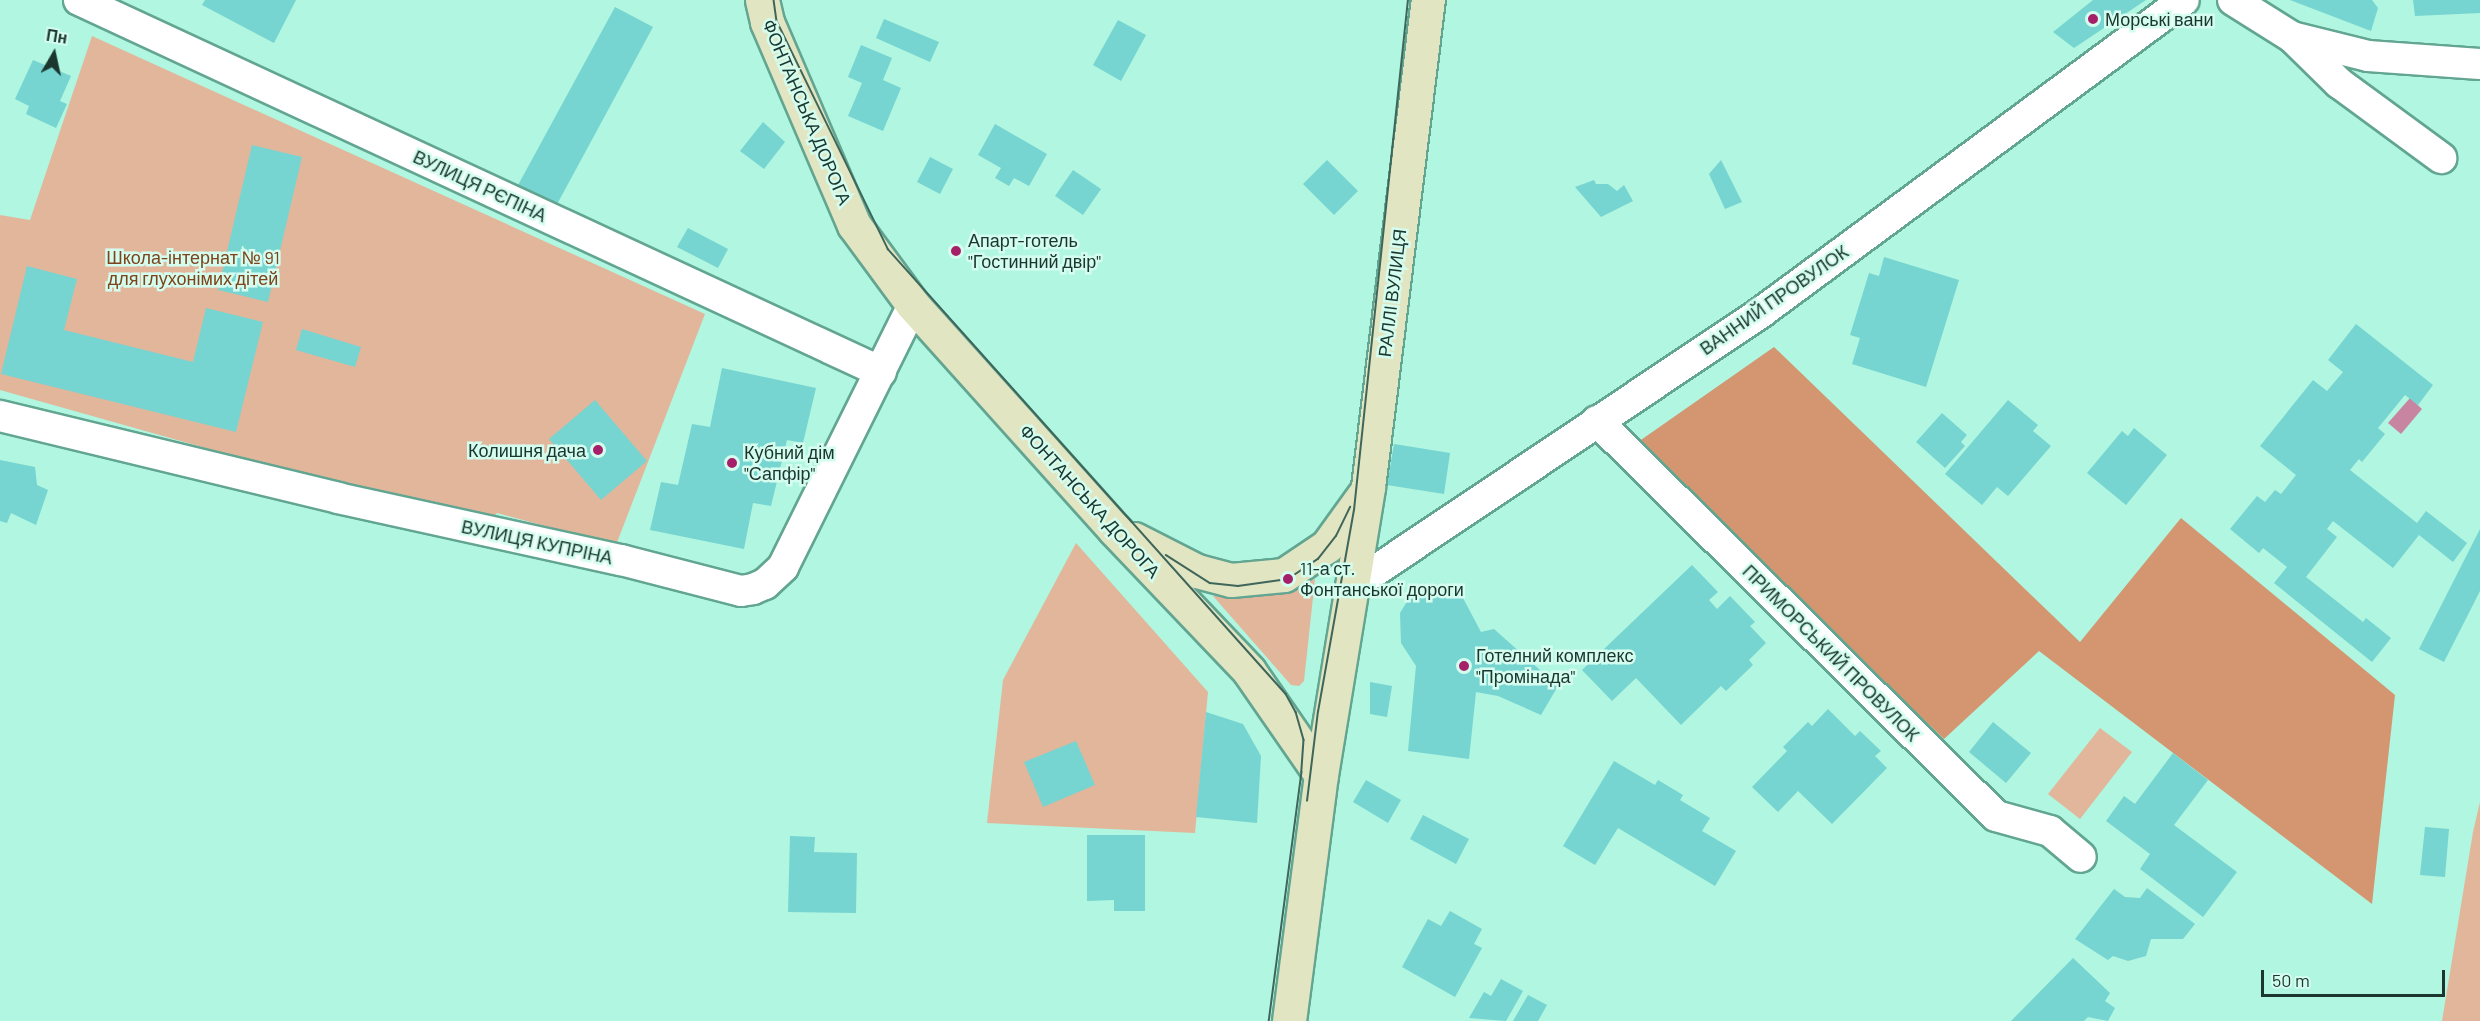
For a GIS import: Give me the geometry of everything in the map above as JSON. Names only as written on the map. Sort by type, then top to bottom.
[{"type":"main road","name":"ФОНТАНСЬКА ДОРОГА","points":[[762,0],[767,22],[854,225],[913,305],[1114,529],[1249,671],[1321,775]]},
{"type":"main road","name":"РАЛЛІ ВУЛИЦЯ","points":[[1321,775],[1354,585],[1368,487],[1428,0]]},
{"type":"main road","points":[[1114,529],[1197,571],[1230,580],[1284,575],[1328,546],[1368,487]]},
{"type":"main road","points":[[1289,1021],[1321,775]]},
{"type":"street","name":"ВУЛИЦЯ РЄПІНА","points":[[79,0],[880,372]]},
{"type":"street","name":"ВАННИЙ ПРОВУЛОК","points":[[1354,585],[1763,311],[2184,0]]},
{"type":"street","points":[[2233,0],[2292,37],[2339,83],[2441,158]]},
{"type":"street","points":[[2292,37],[2368,56],[2480,64]]},
{"type":"street","name":"ВУЛИЦЯ КУПРІНА","points":[[0,416],[741,591],[765,585],[783,567],[913,305]]},
{"type":"street","name":"ПРИМОРСЬКИЙ ПРОВУЛОК","points":[[1597,421],[1996,816],[2050,831],[2081,857]]},
{"type":"green space","name":"Школа-інтернат № 91 для глухонімих дітей","points":[[92,36],[705,314],[616,545],[497,513],[486,527],[0,390],[0,215],[30,220]]},
{"type":"green space","points":[[1076,543],[1208,692],[1195,833],[987,823],[1003,680]]},
{"type":"green space","points":[[1315,579],[1304,681],[1299,686],[1291,685],[1213,596],[1268,595]]},
{"type":"green space","points":[[2100,728],[2132,752],[2080,819],[2048,794]]},
{"type":"green space","points":[[2480,802],[2480,1021],[2442,1021],[2473,832]]},
{"type":"shaded area","points":[[1774,347],[2080,642],[2181,518],[2395,695],[2372,904],[2039,651],[1944,739],[1638,442]]},
{"type":"shaded area","points":[[2410,398],[2422,409],[2401,434],[2388,423]]},
{"type":"building","points":[[205,0],[296,0],[274,43],[202,5]]},
{"type":"building","name":"Морські вани","points":[[2093,0],[2146,0],[2074,48],[2053,32]]},
{"type":"building","points":[[2290,0],[2372,0],[2378,8],[2371,31]]},
{"type":"building","points":[[2413,0],[2480,0],[2480,13],[2415,16]]},
{"type":"building","points":[[615,7],[653,27],[555,208],[517,187]]},
{"type":"building","points":[[884,19],[939,42],[930,62],[876,38]]},
{"type":"building","points":[[1118,20],[1146,35],[1121,81],[1093,65]]},
{"type":"building","points":[[861,45],[892,58],[883,80],[901,88],[883,131],[848,116],[862,83],[848,77]]},
{"type":"building","points":[[33,60],[71,76],[60,101],[67,104],[56,128],[26,114],[29,106],[15,99]]},
{"type":"building","points":[[763,122],[785,142],[764,169],[740,151]]},
{"type":"building","points":[[995,124],[1047,154],[1029,186],[1014,178],[1009,186],[995,178],[1001,168],[978,155]]},
{"type":"building","points":[[252,145],[302,157],[268,302],[218,290]]},
{"type":"building","points":[[930,157],[953,169],[940,194],[917,182]]},
{"type":"building","points":[[1327,160],[1358,191],[1334,215],[1303,184]]},
{"type":"building","points":[[1721,160],[1742,202],[1725,209],[1709,174]]},
{"type":"building","points":[[1073,170],[1101,189],[1083,215],[1055,196]]},
{"type":"building","points":[[1594,180],[1596,184],[1608,184],[1617,191],[1624,185],[1633,201],[1601,217],[1575,187]]},
{"type":"building","points":[[688,228],[728,249],[718,268],[677,247]]},
{"type":"building","points":[[1884,257],[1959,280],[1926,387],[1852,364],[1860,338],[1850,335],[1869,273],[1879,276]]},
{"type":"building","points":[[27,266],[77,279],[64,330],[193,362],[206,308],[263,322],[236,432],[1,374]]},
{"type":"building","points":[[2356,324],[2433,385],[2418,405],[2405,395],[2378,428],[2385,434],[2362,462],[2359,459],[2350,470],[2417,523],[2426,511],[2467,543],[2453,562],[2419,535],[2393,568],[2333,521],[2327,529],[2337,537],[2306,577],[2363,622],[2366,618],[2391,638],[2372,662],[2274,583],[2287,567],[2263,548],[2259,553],[2230,529],[2257,496],[2265,502],[2275,490],[2281,494],[2296,475],[2260,446],[2313,380],[2327,391],[2343,372],[2328,360]]},
{"type":"building","points":[[302,329],[361,347],[355,367],[296,350]]},
{"type":"building","name":"Кубний дім \"Сапфір\"","points":[[722,368],[816,388],[803,443],[787,440],[771,506],[753,503],[744,549],[650,530],[661,482],[678,485],[692,424],[710,427]]},
{"type":"building","name":"Колишня дача","points":[[595,400],[647,461],[601,500],[549,439]]},
{"type":"building","points":[[2008,400],[2038,425],[2033,431],[2051,446],[2008,496],[1997,487],[1982,505],[1945,474]]},
{"type":"building","points":[[1942,413],[1967,435],[1961,442],[1965,446],[1945,468],[1916,442]]},
{"type":"building","points":[[2134,428],[2167,455],[2126,505],[2087,473],[2122,431],[2128,436]]},
{"type":"building","points":[[1394,444],[1450,453],[1444,494],[1387,485]]},
{"type":"building","points":[[0,460],[35,467],[37,485],[48,490],[36,525],[11,513],[7,523],[0,521]]},
{"type":"building","points":[[2480,529],[2480,591],[2444,662],[2419,649]]},
{"type":"building","points":[[1692,565],[1718,592],[1709,600],[1717,609],[1730,596],[1755,622],[1750,626],[1766,643],[1749,660],[1753,665],[1726,691],[1721,686],[1681,725],[1636,678],[1612,701],[1582,670]]},
{"type":"building","points":[[1435,588],[1463,598],[1481,632],[1494,629],[1558,686],[1541,715],[1498,696],[1476,692],[1469,759],[1408,751],[1416,666],[1401,643],[1400,613],[1408,600]]},
{"type":"building","points":[[1370,682],[1392,686],[1387,717],[1370,714]]},
{"type":"building","points":[[1828,709],[1855,736],[1860,731],[1881,751],[1875,756],[1887,768],[1832,824],[1798,791],[1778,812],[1752,787],[1787,751],[1783,747],[1808,722],[1812,726]]},
{"type":"building","points":[[1206,712],[1243,724],[1261,756],[1257,823],[1196,817]]},
{"type":"building","points":[[1993,722],[2031,753],[2006,783],[1969,752]]},
{"type":"building","points":[[1076,741],[1095,785],[1043,807],[1024,762]]},
{"type":"building","points":[[2173,753],[2208,780],[2174,825],[2237,872],[2203,917],[2140,869],[2150,854],[2106,821],[2124,796],[2135,804]]},
{"type":"building","points":[[1614,761],[1655,785],[1658,780],[1683,795],[1680,800],[1710,818],[1702,831],[1736,851],[1715,886],[1618,828],[1595,865],[1563,846]]},
{"type":"building","points":[[1366,780],[1401,800],[1388,823],[1353,802]]},
{"type":"building","points":[[1423,815],[1469,839],[1456,864],[1410,839]]},
{"type":"building","points":[[2425,827],[2449,829],[2445,877],[2420,875]]},
{"type":"building","points":[[1087,835],[1145,835],[1145,911],[1114,911],[1114,900],[1087,901]]},
{"type":"building","points":[[790,836],[815,837],[814,852],[857,853],[856,913],[788,912]]},
{"type":"building","points":[[2147,888],[2195,924],[2183,939],[2151,939],[2146,956],[2128,961],[2113,956],[2108,960],[2075,939],[2114,889],[2125,897],[2140,898]]},
{"type":"building","points":[[1450,911],[1482,929],[1474,944],[1482,948],[1455,997],[1402,967],[1428,919],[1441,926]]},
{"type":"building","points":[[2073,958],[2110,993],[2105,1001],[2115,1008],[2108,1021],[2088,1017],[2084,1021],[2011,1021]]},
{"type":"building","points":[[1501,979],[1523,991],[1506,1021],[1469,1018],[1484,992],[1491,996]]},
{"type":"building","points":[[1528,995],[1547,1005],[1538,1021],[1513,1021]]},
{"type":"tram line","points":[[774,0],[777,21],[888,249],[1286,694],[1296,712],[1304,740],[1302,772],[1269,1021]]},
{"type":"tram line","points":[[1307,801],[1318,712],[1354,510],[1408,0]]},
{"type":"tram line","points":[[1166,555],[1210,583],[1238,586],[1288,579],[1318,559],[1336,536],[1350,507]]},
{"type":"place","name":"Морські вани","points":[[2093,19]]},
{"type":"place","name":"Апарт-готель \"Гостинний двір\"","points":[[956,251]]},
{"type":"place","name":"Колишня дача","points":[[598,450]]},
{"type":"place","name":"Кубний дім \"Сапфір\"","points":[[732,463]]},
{"type":"place","name":"11-а ст. Фонтанської дороги","points":[[1288,579]]},
{"type":"place","name":"Готелний комплекс \"Промінада\"","points":[[1464,666]]}]
